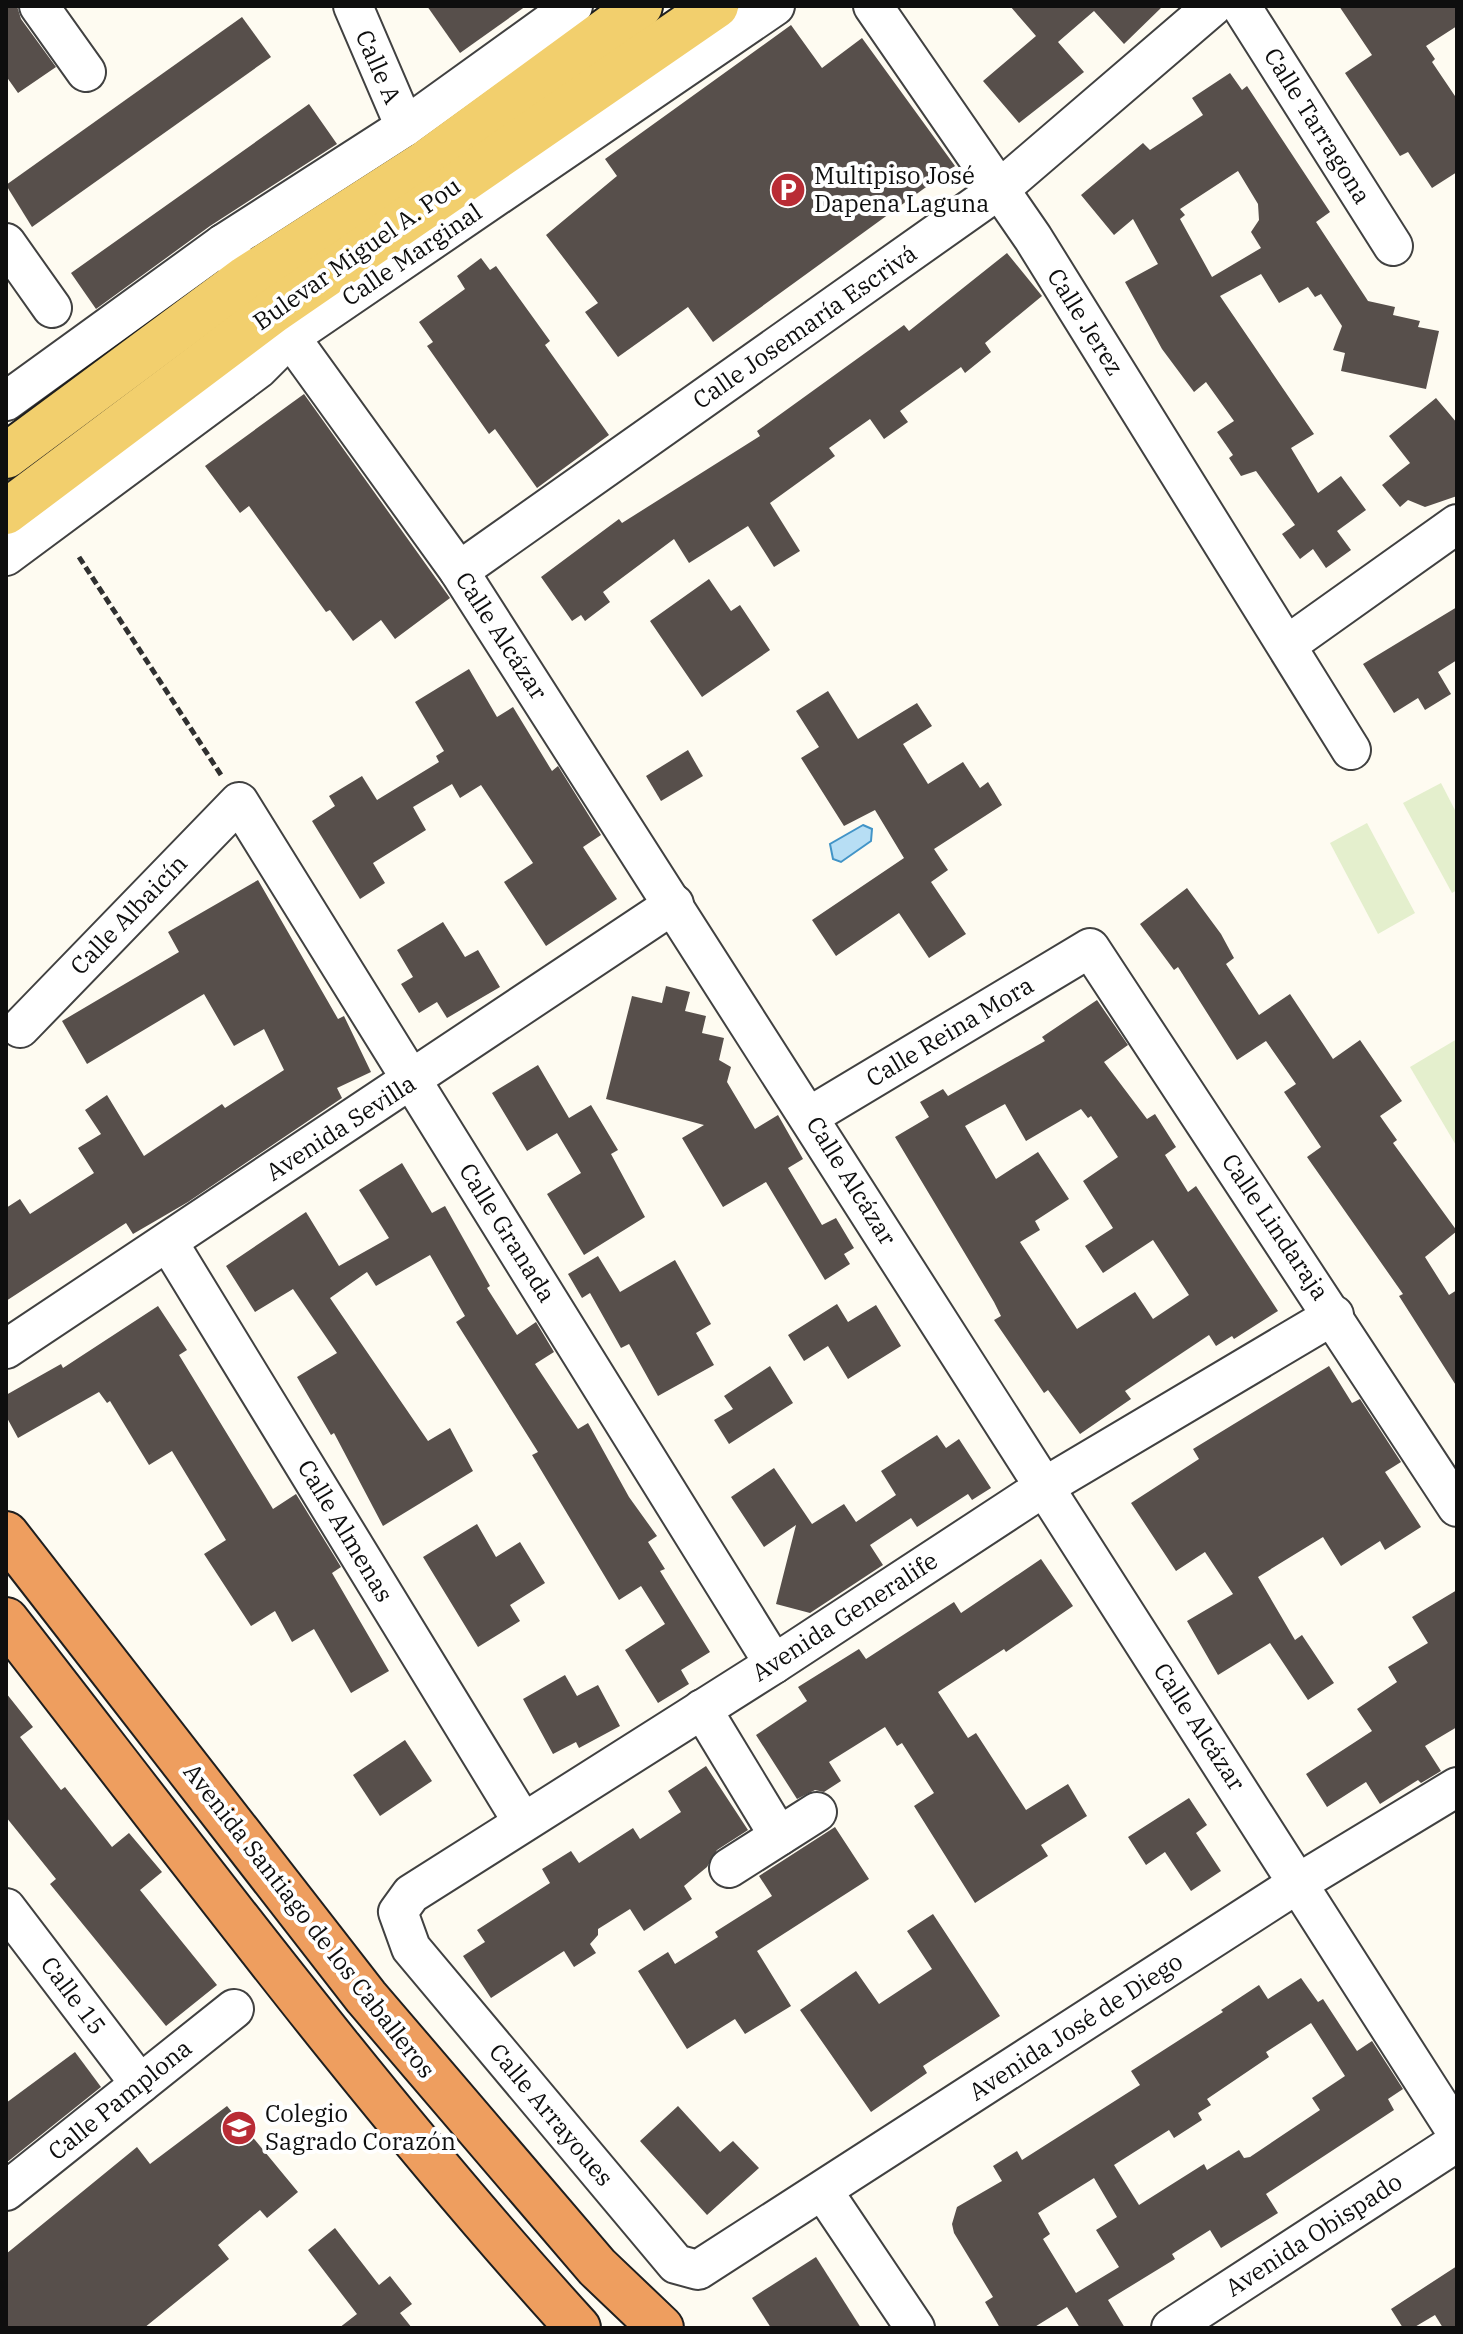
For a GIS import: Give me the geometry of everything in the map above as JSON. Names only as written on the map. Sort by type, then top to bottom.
[{"type":"highway","name":"Avenida Santiago de los Caballeros","points":[[6,1534],[366,1997],[597,2267],[661,2328]]},
{"type":"highway","points":[[6,1620],[309,2010],[488,2229],[578,2328]]},
{"type":"main road","name":"Bulevar Miguel A. Pou","points":[[6,512],[258,292],[425,163],[640,6]]},
{"type":"main road","name":"Bulevar Miguel A. Pou","points":[[6,456],[258,292],[716,6]]},
{"type":"street","points":[[39,6],[86,72]]},
{"type":"street","name":"Calle A","points":[[353,6],[405,127]]},
{"type":"street","points":[[6,401],[258,292],[405,127],[573,6]]},
{"type":"street","name":"Calle Marginal","points":[[6,556],[57,515],[258,369],[258,292],[775,6]]},
{"type":"street","name":"Calle Jerez","points":[[873,6],[1001,188],[1351,750]]},
{"type":"street","name":"Calle Josemaría Escrivá","points":[[459,571],[1001,188],[1213,6]]},
{"type":"street","name":"Calle Tarragona","points":[[1241,6],[1393,246]]},
{"type":"street","points":[[6,243],[52,308]]},
{"type":"street","name":"Calle Alcázar","points":[[258,292],[459,571],[1300,1882],[1457,2133]]},
{"type":"street","points":[[1287,645],[1457,524]]},
{"type":"street","name":"Calle Albaicín","points":[[20,1028],[239,802]]},
{"type":"street","name":"Calle Granada","points":[[239,802],[774,1664]]},
{"type":"street","name":"Avenida Sevilla","points":[[6,1349],[413,1081],[674,904]]},
{"type":"street","name":"Calle Reina Mora","points":[[810,1116],[1090,948]]},
{"type":"street","name":"Calle Lindaraja","points":[[1090,948],[1334,1315],[1457,1507]]},
{"type":"street","name":"Calle Almenas","points":[[168,1242],[522,1821]]},
{"type":"street","name":"Avenida Generalife","points":[[411,1948],[398,1912],[411,1894],[774,1664],[1044,1487],[1334,1315]]},
{"type":"street","points":[[702,1709],[779,1836]]},
{"type":"street","name":"Avenida José de Diego","points":[[698,2270],[1300,1882],[1457,1787]]},
{"type":"street","points":[[729,1868],[817,1812]]},
{"type":"street","name":"Calle 15","points":[[6,1908],[140,2084]]},
{"type":"street","name":"Calle Arrayoues","points":[[411,1948],[676,2264],[698,2270]]},
{"type":"street","name":"Calle Pamplona","points":[[6,2191],[234,2009]]},
{"type":"street","name":"Avenida Obispado","points":[[1178,2326],[1457,2142]]},
{"type":"street","points":[[823,2191],[915,2328]]},
{"type":"path","points":[[79,557],[239,802]]},
{"type":"green space","points":[[1441,783],[1457,814],[1457,890],[1452,893],[1403,803]]},
{"type":"green space","points":[[1367,823],[1415,913],[1378,934],[1330,843]]},
{"type":"green space","points":[[1457,1039],[1457,1147],[1410,1067]]},
{"type":"water","points":[[863,825],[872,829],[871,841],[841,862],[833,859],[830,844]]},
{"type":"building","points":[[6,6],[17,6],[21,19],[56,67],[18,93],[6,76]]},
{"type":"building","points":[[427,6],[526,6],[460,53]]},
{"type":"building","points":[[1010,6],[1163,6],[1124,44],[1094,11],[1058,42],[1084,72],[1019,123],[983,81],[1036,36]]},
{"type":"building","points":[[1339,6],[1457,6],[1457,26],[1426,46],[1435,59],[1432,62],[1457,99],[1457,172],[1432,188],[1408,152],[1400,156],[1345,73],[1372,55]]},
{"type":"building","points":[[242,17],[271,57],[32,227],[6,185]]},
{"type":"building","name":"Multipiso José Dapena Laguna","points":[[791,25],[822,68],[862,38],[955,166],[713,342],[688,307],[618,357],[585,312],[598,303],[546,235],[617,176],[605,159]]},
{"type":"building","points":[[1230,73],[1242,90],[1247,86],[1330,212],[1316,222],[1368,301],[1395,307],[1393,315],[1420,321],[1418,327],[1439,331],[1426,389],[1341,371],[1345,353],[1333,350],[1342,326],[1321,294],[1315,297],[1308,287],[1279,303],[1261,274],[1220,296],[1314,434],[1291,448],[1318,493],[1341,476],[1366,510],[1337,531],[1351,550],[1326,568],[1313,549],[1300,559],[1282,534],[1295,525],[1256,471],[1241,476],[1229,458],[1233,455],[1217,432],[1234,421],[1206,382],[1194,392],[1162,349],[1125,282],[1158,264],[1133,219],[1114,235],[1081,195],[1143,143],[1150,150],[1203,115],[1192,98]],"holes":[[[1238,171],[1258,204],[1259,220],[1251,232],[1261,248],[1212,277],[1180,219],[1185,215],[1180,209]]]},
{"type":"building","points":[[309,104],[337,144],[210,226],[96,309],[71,273]]},
{"type":"building","points":[[1007,253],[1042,296],[985,343],[991,352],[965,373],[961,367],[900,411],[908,422],[884,439],[870,419],[829,448],[835,456],[770,503],[800,551],[774,567],[748,526],[689,563],[674,539],[603,592],[610,602],[585,621],[581,615],[572,621],[541,577],[619,519],[622,523],[760,436],[757,431],[904,325],[909,331]]},
{"type":"building","points":[[481,258],[490,270],[496,266],[550,341],[545,345],[609,435],[537,488],[495,429],[489,434],[427,346],[433,342],[419,322],[465,289],[457,276]]},
{"type":"building","points":[[304,394],[450,598],[395,639],[381,620],[353,641],[330,610],[326,612],[249,506],[240,513],[205,466]]},
{"type":"building","points":[[1436,398],[1457,423],[1457,496],[1425,507],[1408,500],[1400,507],[1382,485],[1410,463],[1389,436]]},
{"type":"building","points":[[709,579],[731,611],[740,605],[770,650],[702,697],[650,621]]},
{"type":"building","points":[[1457,607],[1457,660],[1438,672],[1451,694],[1425,710],[1418,698],[1394,713],[1363,664]]},
{"type":"building","points":[[469,669],[497,717],[513,707],[552,771],[558,766],[601,835],[583,847],[617,899],[546,946],[504,882],[533,863],[481,785],[460,798],[452,784],[413,807],[426,830],[373,863],[385,883],[360,899],[312,821],[335,806],[329,796],[362,776],[377,800],[439,762],[436,756],[444,751],[415,702]]},
{"type":"building","points":[[828,691],[858,739],[917,703],[932,726],[903,744],[928,784],[963,762],[980,788],[988,782],[1002,805],[934,849],[948,870],[931,882],[966,934],[929,958],[899,913],[836,956],[812,920],[904,858],[875,810],[844,826],[801,758],[819,747],[796,711]]},
{"type":"building","points":[[688,750],[703,776],[661,801],[646,776]]},
{"type":"building","points":[[258,880],[338,1019],[344,1016],[371,1072],[337,1088],[342,1098],[188,1202],[133,1234],[126,1223],[6,1301],[6,1208],[20,1199],[30,1214],[94,1173],[78,1148],[101,1134],[85,1110],[107,1095],[144,1156],[222,1104],[225,1108],[284,1070],[264,1029],[234,1046],[204,994],[87,1064],[62,1021],[179,952],[168,932]]},
{"type":"building","points":[[1187,888],[1221,934],[1234,958],[1226,964],[1259,1015],[1290,994],[1333,1059],[1360,1040],[1402,1101],[1380,1116],[1397,1140],[1393,1143],[1457,1231],[1425,1257],[1449,1295],[1457,1290],[1457,1387],[1399,1296],[1403,1294],[1307,1157],[1321,1147],[1284,1092],[1296,1084],[1266,1041],[1237,1060],[1178,967],[1174,970],[1140,924]]},
{"type":"building","points":[[443,922],[465,957],[478,950],[500,987],[447,1018],[437,1002],[419,1013],[401,984],[413,977],[397,950]]},
{"type":"building","points":[[666,986],[690,992],[685,1011],[706,1016],[702,1033],[724,1038],[719,1060],[731,1067],[727,1082],[755,1129],[778,1115],[803,1159],[788,1168],[822,1225],[836,1218],[854,1248],[844,1254],[850,1264],[825,1280],[766,1182],[723,1207],[682,1138],[704,1125],[606,1099],[632,996],[662,1003]]},
{"type":"building","points":[[1097,1000],[1128,1045],[1104,1062],[1147,1119],[1155,1114],[1176,1147],[1165,1155],[1188,1192],[1196,1186],[1278,1311],[1234,1339],[1232,1336],[1216,1346],[1209,1335],[1125,1391],[1131,1399],[1080,1434],[1048,1390],[1044,1393],[994,1320],[1001,1316],[994,1302],[895,1137],[929,1117],[920,1102],[943,1089],[948,1096],[1045,1041],[1042,1037]],"holes":[[[1005,1104],[1026,1141],[1081,1109],[1088,1118],[1091,1116],[1118,1157],[1083,1181],[1113,1228],[1085,1246],[1103,1273],[1153,1240],[1189,1295],[1153,1319],[1135,1292],[1077,1329],[1020,1242],[1040,1230],[1035,1221],[1069,1199],[1038,1152],[996,1179],[965,1126]]]},
{"type":"building","points":[[538,1065],[569,1118],[591,1105],[618,1150],[611,1154],[645,1217],[584,1255],[547,1194],[581,1173],[557,1133],[527,1151],[492,1093]]},
{"type":"building","points":[[402,1163],[432,1213],[445,1206],[490,1286],[487,1288],[517,1335],[536,1322],[554,1352],[535,1364],[578,1429],[588,1423],[629,1497],[657,1536],[648,1542],[665,1569],[660,1571],[710,1652],[681,1670],[689,1684],[658,1703],[625,1650],[665,1624],[641,1586],[619,1600],[532,1455],[538,1452],[456,1322],[465,1316],[430,1255],[376,1286],[367,1272],[330,1298],[428,1441],[450,1428],[473,1471],[383,1526],[334,1433],[331,1435],[297,1377],[337,1353],[293,1289],[255,1312],[226,1266],[306,1212],[339,1266],[389,1238],[359,1190]]},
{"type":"building","points":[[598,1256],[620,1292],[675,1260],[711,1324],[696,1333],[714,1365],[658,1396],[629,1344],[621,1348],[590,1293],[582,1298],[568,1274]]},
{"type":"building","points":[[837,1304],[848,1322],[876,1305],[901,1346],[848,1379],[828,1346],[804,1361],[788,1335]]},
{"type":"building","points":[[158,1306],[187,1350],[179,1355],[273,1509],[296,1494],[341,1567],[332,1573],[389,1671],[351,1693],[314,1629],[292,1642],[275,1611],[251,1626],[204,1554],[226,1540],[172,1451],[149,1465],[110,1401],[107,1403],[99,1392],[18,1438],[6,1416],[6,1395],[61,1364],[63,1368]]},
{"type":"building","points":[[770,1366],[793,1403],[729,1444],[714,1420],[733,1409],[724,1396]]},
{"type":"building","points":[[1329,1366],[1352,1403],[1360,1399],[1401,1462],[1385,1472],[1421,1527],[1385,1550],[1380,1541],[1341,1566],[1323,1537],[1258,1577],[1295,1640],[1302,1635],[1334,1683],[1308,1700],[1270,1643],[1218,1675],[1187,1621],[1233,1594],[1205,1552],[1176,1571],[1131,1503],[1199,1459],[1193,1449]]},
{"type":"building","points":[[937,1435],[946,1448],[959,1439],[991,1488],[972,1500],[968,1494],[917,1527],[911,1518],[870,1545],[883,1565],[810,1613],[776,1604],[796,1525],[764,1547],[731,1497],[774,1468],[812,1524],[844,1504],[856,1522],[896,1495],[881,1471]]},
{"type":"building","points":[[477,1524],[496,1557],[520,1542],[545,1583],[510,1605],[520,1621],[478,1647],[423,1557]]},
{"type":"building","points":[[1041,1559],[1073,1606],[1006,1652],[1004,1649],[938,1692],[968,1738],[976,1733],[1026,1810],[1068,1784],[1087,1816],[1041,1845],[1048,1856],[975,1903],[914,1806],[934,1793],[902,1743],[897,1746],[885,1727],[829,1762],[841,1781],[824,1792],[815,1790],[797,1799],[756,1735],[807,1701],[798,1687],[859,1649],[866,1659],[954,1602],[961,1613]]},
{"type":"building","points":[[1457,1590],[1457,1727],[1425,1746],[1441,1771],[1421,1783],[1418,1780],[1380,1804],[1366,1782],[1327,1807],[1306,1774],[1372,1731],[1357,1709],[1397,1682],[1388,1667],[1428,1643],[1412,1617]]},
{"type":"building","points":[[565,1675],[577,1696],[598,1685],[620,1726],[579,1748],[576,1742],[553,1754],[523,1699]]},
{"type":"building","points":[[6,1693],[33,1727],[20,1737],[61,1790],[65,1787],[112,1847],[129,1833],[162,1872],[140,1890],[217,1985],[166,2026],[50,1884],[56,1879],[6,1817]]},
{"type":"building","points":[[405,1740],[432,1781],[380,1816],[353,1775]]},
{"type":"building","points":[[706,1766],[748,1830],[717,1850],[707,1867],[684,1886],[692,1899],[644,1931],[630,1909],[598,1929],[598,1935],[590,1944],[596,1953],[574,1967],[564,1951],[491,1998],[463,1956],[485,1942],[477,1930],[550,1883],[542,1869],[571,1851],[579,1863],[633,1828],[640,1839],[681,1812],[668,1791]]},
{"type":"building","points":[[1189,1798],[1207,1825],[1196,1833],[1221,1871],[1191,1891],[1165,1852],[1146,1865],[1128,1837]]},
{"type":"building","points":[[835,1827],[869,1879],[757,1951],[791,2006],[745,2034],[735,2019],[687,2049],[638,1971],[668,1952],[675,1964],[718,1937],[715,1932],[772,1896],[759,1876]]},
{"type":"building","points":[[933,1914],[1000,2016],[923,2066],[927,2073],[871,2112],[800,2010],[856,1971],[879,2004],[932,1969],[907,1931]]},
{"type":"building","points":[[1301,1978],[1318,2002],[1323,1999],[1357,2051],[1372,2041],[1403,2089],[1388,2099],[1394,2110],[1266,2194],[1278,2213],[1221,2248],[1210,2230],[1172,2254],[1175,2259],[1108,2300],[1125,2328],[1080,2328],[1067,2307],[1033,2328],[1000,2328],[985,2302],[993,2297],[954,2233],[952,2224],[957,2207],[1002,2181],[993,2166],[1017,2151],[1022,2160],[1140,2085],[1131,2071],[1223,2012],[1221,2010],[1259,1985],[1268,1999]],"holes":[[[1311,2023],[1345,2076],[1312,2098],[1320,2110],[1250,2157],[1244,2158],[1239,2150],[1207,2170],[1204,2164],[1139,2205],[1114,2165],[1169,2130],[1174,2138],[1202,2120],[1198,2113],[1211,2105],[1207,2099],[1269,2057],[1266,2052]],[[1094,2178],[1117,2217],[1096,2230],[1119,2267],[1076,2293],[1043,2239],[1050,2234],[1038,2213]]]},
{"type":"building","points":[[75,2052],[101,2087],[6,2163],[6,2103]]},
{"type":"building","points":[[227,2106],[298,2192],[267,2218],[260,2210],[218,2245],[229,2259],[144,2328],[6,2328],[6,2254],[137,2147],[150,2164]]},
{"type":"building","points":[[678,2106],[720,2152],[733,2141],[759,2168],[707,2215],[640,2141]]},
{"type":"building","points":[[335,2228],[379,2285],[390,2276],[412,2304],[400,2313],[412,2328],[339,2328],[357,2314],[308,2250]]},
{"type":"building","points":[[816,2257],[861,2328],[771,2328],[752,2298]]},
{"type":"building","points":[[1457,2266],[1457,2328],[1443,2328],[1435,2315],[1413,2328],[1403,2328],[1391,2309]]},
{"type":"place","name":"Multipiso José Dapena Laguna","points":[[788,190]]},
{"type":"place","name":"Colegio Sagrado Corazón","points":[[239,2128]]}]
